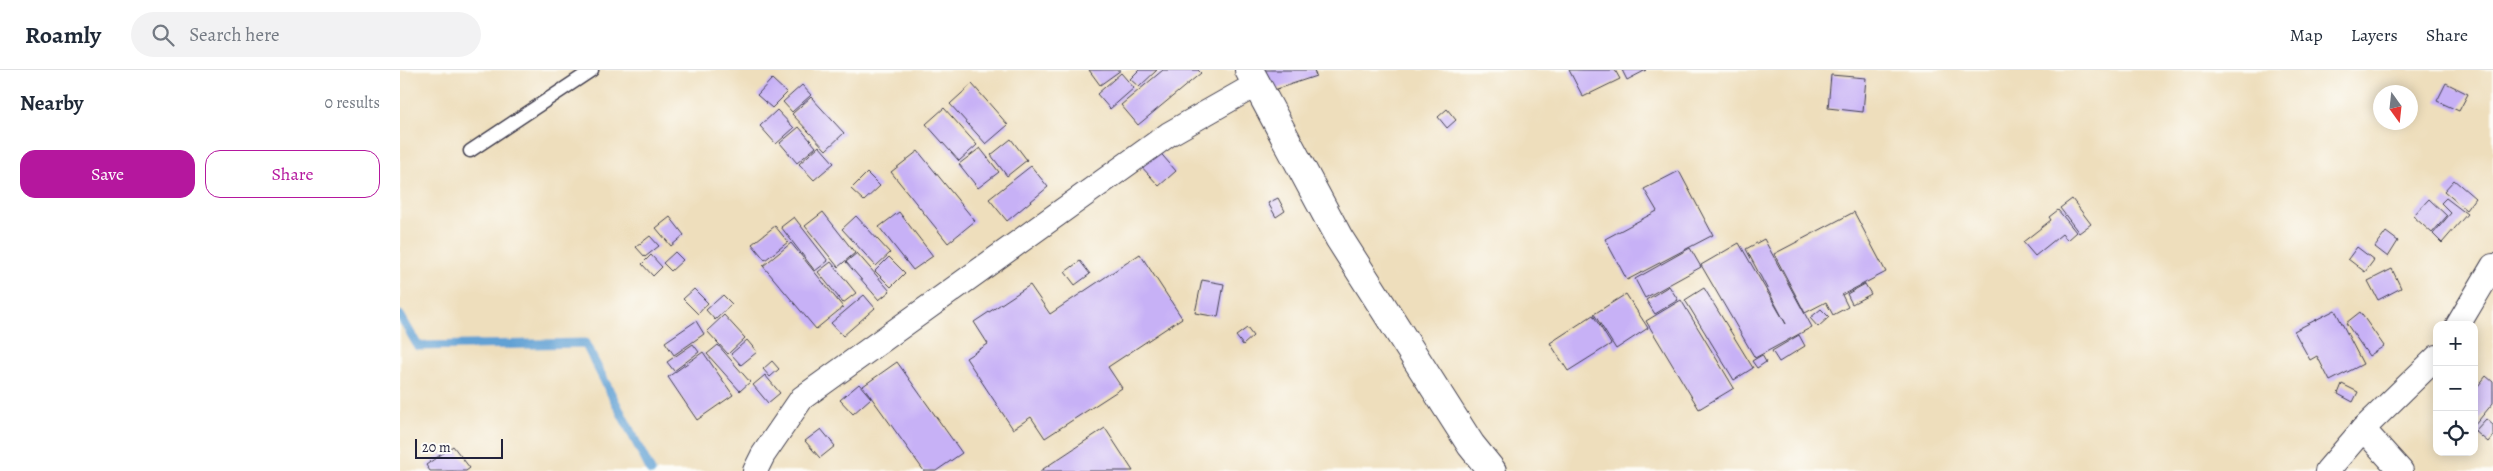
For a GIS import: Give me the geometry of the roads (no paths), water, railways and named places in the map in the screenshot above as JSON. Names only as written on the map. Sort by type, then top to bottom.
[{"type":"street","points":[[755,471],[763,455],[802,398],[1169,134],[1253,77],[1339,238],[1471,445],[1492,471]]},
{"type":"street","points":[[2460,321],[2493,266]]},
{"type":"street","points":[[2326,471],[2363,429],[2433,361]]},
{"type":"street","points":[[2363,429],[2401,471]]},
{"type":"lane","points":[[470,150],[592,70]]},
{"type":"waterway","points":[[400,315],[418,346],[585,343],[651,471]]}]
